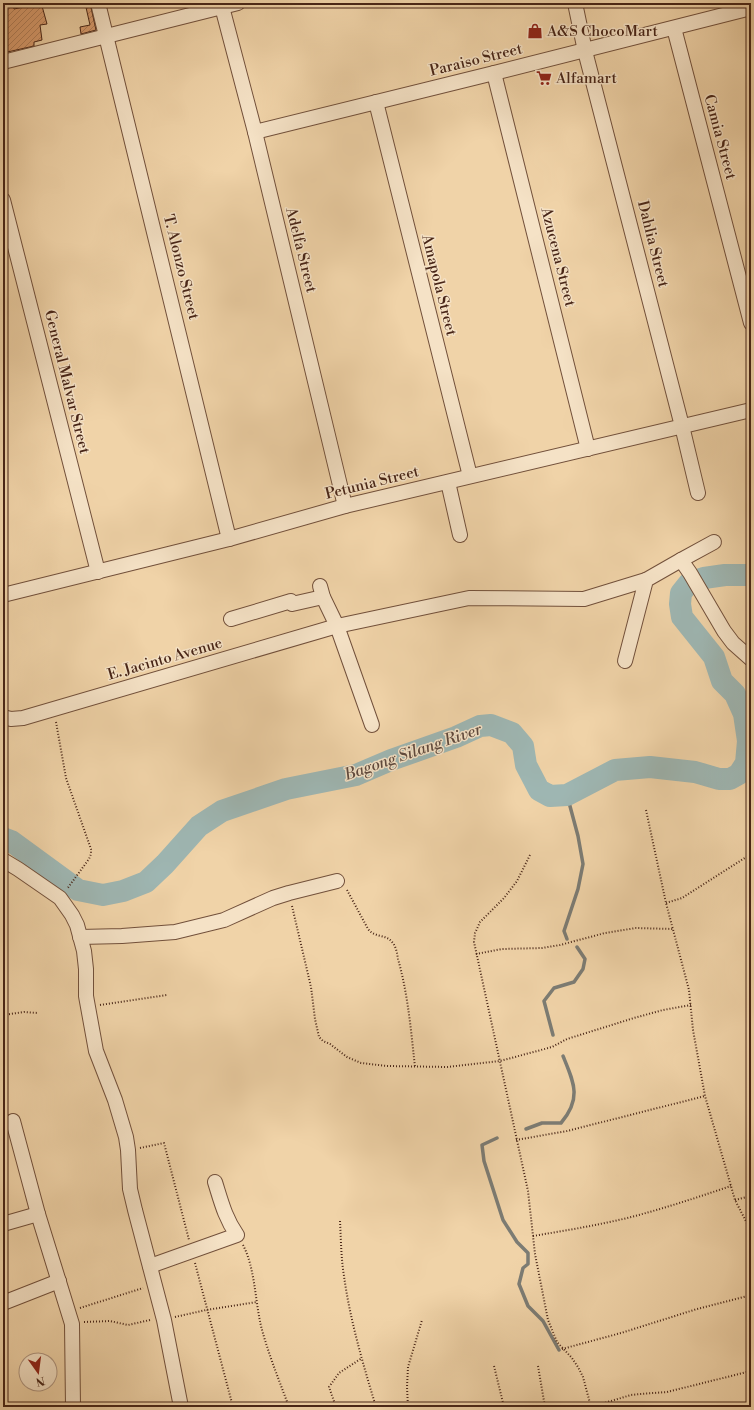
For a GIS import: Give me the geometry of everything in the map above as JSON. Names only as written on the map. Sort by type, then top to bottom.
[{"type":"street","name":"T. Alonzo Street","points":[[98,3],[229,539]]},
{"type":"street","points":[[3,62],[222,5],[238,3]]},
{"type":"street","name":"Dahlia Street","points":[[575,3],[585,51],[698,493]]},
{"type":"street","name":"Adelfa Street","points":[[222,5],[255,132],[345,506]]},
{"type":"street","name":"Paraiso Street","points":[[255,132],[494,74],[751,8]]},
{"type":"street","name":"Camia Street","points":[[674,28],[751,323]]},
{"type":"street","name":"Azucena Street","points":[[494,74],[588,450]]},
{"type":"street","name":"Amapola Street","points":[[376,102],[470,476]]},
{"type":"street","name":"General Malvar Street","points":[[3,200],[98,572]]},
{"type":"street","name":"Petunia Street","points":[[3,594],[229,539],[345,506],[588,450],[751,410]]},
{"type":"street","points":[[448,482],[460,535]]},
{"type":"street","name":"E. Jacinto Avenue","points":[[3,717],[11,719],[24,718],[337,626],[469,598],[584,599],[646,580],[714,542]]},
{"type":"street","points":[[681,560],[724,631],[733,643],[751,659]]},
{"type":"street","points":[[624,661],[646,580]]},
{"type":"street","points":[[231,619],[291,601],[292,604],[321,592],[337,626],[372,725]]},
{"type":"street","points":[[3,860],[60,898],[72,915],[80,937],[84,951],[86,969],[87,1007],[96,1051],[121,1120],[128,1150],[130,1189],[134,1210],[164,1318],[181,1407]]},
{"type":"street","points":[[80,937],[129,936],[175,932],[224,920],[273,898],[337,881]]},
{"type":"street","points":[[13,1121],[38,1214],[70,1318],[73,1407]]},
{"type":"street","points":[[150,1266],[237,1235],[222,1207],[215,1182]]},
{"type":"street","points":[[3,1224],[38,1214]]},
{"type":"street","points":[[3,1303],[59,1281]]},
{"type":"path","points":[[54,709],[66,778],[91,850],[89,859],[63,893]]},
{"type":"path","points":[[646,810],[666,903],[689,990],[693,1030],[706,1096],[735,1200],[751,1231]]},
{"type":"path","points":[[666,903],[682,898],[751,854]]},
{"type":"path","points":[[530,855],[517,881],[504,898],[480,922],[475,933],[474,942],[528,1191],[538,1275],[548,1320],[557,1342],[572,1358],[584,1377],[591,1407],[640,1394],[667,1392],[751,1371]]},
{"type":"path","points":[[337,881],[347,890],[371,933],[391,940],[394,946],[408,1002],[414,1067]]},
{"type":"path","points":[[289,893],[311,987],[315,1019],[320,1037],[323,1041],[330,1044],[347,1057],[362,1062],[387,1066],[447,1067],[500,1061],[552,1047],[567,1040],[634,1018],[662,1010],[691,1006]]},
{"type":"path","points":[[476,954],[502,949],[542,948],[615,931],[636,928],[673,929]]},
{"type":"path","points":[[87,1007],[167,995]]},
{"type":"path","points":[[3,1015],[24,1012],[38,1013]]},
{"type":"path","points":[[516,1140],[567,1131],[706,1096]]},
{"type":"path","points":[[128,1150],[164,1143],[206,1310],[233,1407]]},
{"type":"path","points":[[533,1236],[582,1228],[623,1219],[731,1186]]},
{"type":"path","points":[[735,1200],[751,1196]]},
{"type":"path","points":[[340,1221],[344,1275],[362,1358],[376,1407]]},
{"type":"path","points":[[237,1235],[246,1250],[263,1333],[275,1371],[289,1407]]},
{"type":"path","points":[[70,1318],[155,1284]]},
{"type":"path","points":[[562,1348],[621,1333],[698,1309],[751,1295]]},
{"type":"path","points":[[70,1318],[110,1321],[128,1325],[257,1302]]},
{"type":"path","points":[[408,1407],[408,1367],[422,1320]]},
{"type":"path","points":[[336,1407],[329,1387],[339,1373],[362,1358]]},
{"type":"path","points":[[494,1366],[504,1407]]},
{"type":"path","points":[[538,1366],[544,1407]]},
{"type":"building","points":[[3,3],[13,3],[14,9],[38,4],[42,6],[47,24],[40,25],[42,40],[34,42],[34,46],[3,53]]},
{"type":"building","points":[[85,3],[90,3],[96,30],[81,34],[80,27],[90,25]]},
{"type":"waterway","name":"Bagong Silang River","points":[[3,838],[11,841],[78,890],[103,895],[123,891],[146,882],[165,864],[199,826],[222,811],[286,789],[356,775],[391,760],[456,737],[480,726],[491,725],[512,733],[523,746],[526,765],[539,790],[550,796],[567,795],[615,770],[650,767],[695,772],[719,779],[730,779],[739,774],[746,763],[748,741],[744,714],[735,694],[722,681],[714,657],[682,617],[680,604],[681,593],[689,583],[704,578],[725,575],[751,575]]},
{"type":"waterway","points":[[567,795],[578,836],[583,864],[578,889],[564,931],[567,939]]},
{"type":"waterway","points":[[553,1035],[544,1001],[554,988],[574,982],[583,969],[585,959],[577,947]]},
{"type":"waterway","points":[[526,1129],[542,1123],[561,1123],[568,1114],[572,1106],[574,1090],[573,1082],[563,1056]]},
{"type":"waterway","points":[[497,1138],[482,1145],[484,1161],[503,1220],[517,1242],[528,1253],[528,1264],[523,1268],[519,1284],[528,1306],[543,1321],[559,1350]]},
{"type":"place","name":"A&S ChocoMart","points":[[535,31]]},
{"type":"place","name":"Alfamart","points":[[544,78]]}]
